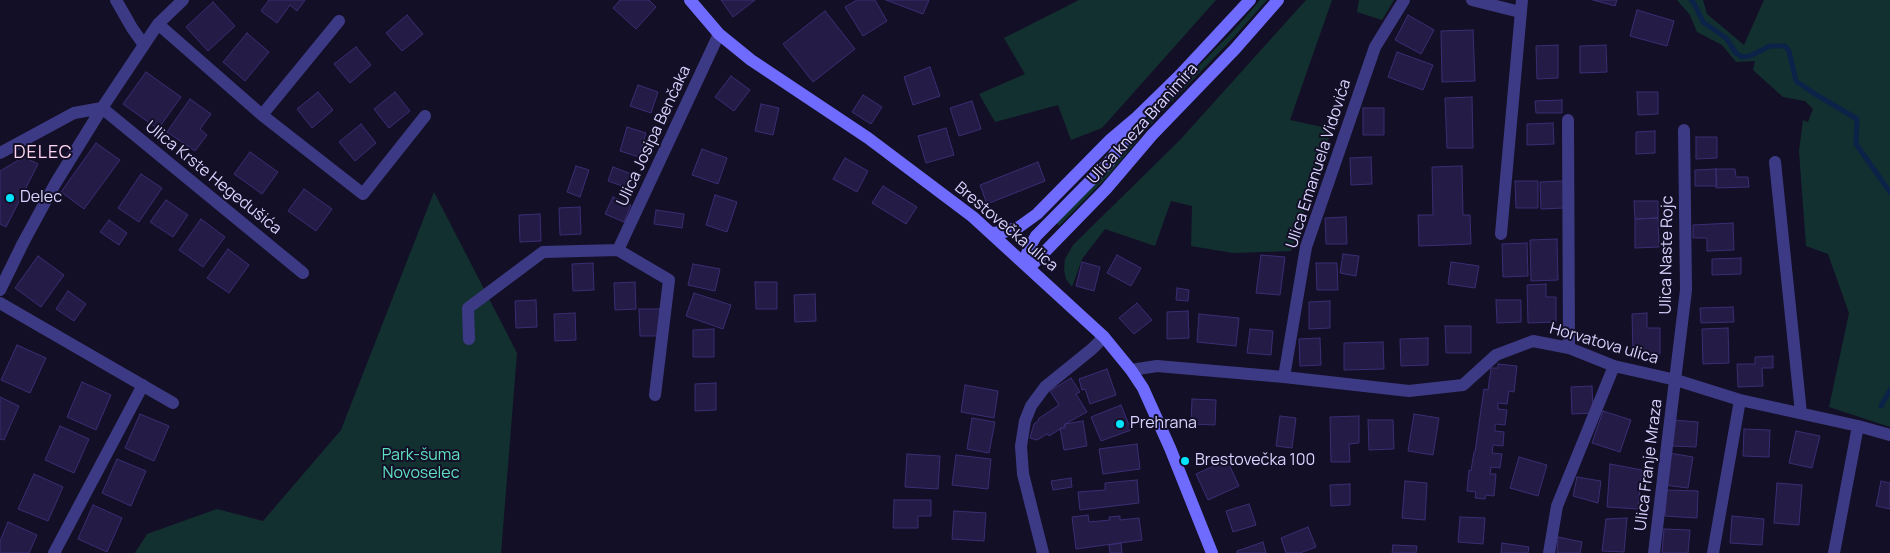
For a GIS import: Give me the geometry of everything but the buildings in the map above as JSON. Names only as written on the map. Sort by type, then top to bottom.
[{"type":"street","points":[[116,0],[144,45]]},
{"type":"street","points":[[0,290],[23,243],[56,184],[102,108],[158,24],[183,0]]},
{"type":"street","name":"Brestovečka ulica","points":[[690,0],[719,34],[751,60],[868,138],[973,217],[1104,337],[1143,388],[1170,448],[1212,553]]},
{"type":"street","name":"Ulica kneza Branimira","points":[[991,233],[1012,230],[1030,220],[1110,139],[1137,117],[1209,45],[1250,0]]},
{"type":"street","name":"Ulica kneza Branimira","points":[[1027,265],[1106,189],[1157,129],[1278,0]]},
{"type":"street","name":"Ulica Emanuela Vidovića","points":[[1284,377],[1306,247],[1376,47],[1404,0]]},
{"type":"street","points":[[1472,0],[1521,6],[1501,234]]},
{"type":"street","points":[[262,115],[339,21]]},
{"type":"street","points":[[158,24],[262,115],[364,194],[425,116]]},
{"type":"street","name":"Ulica Josipa Benčaka","points":[[618,250],[719,34]]},
{"type":"street","points":[[0,153],[74,113],[102,108]]},
{"type":"street","name":"Ulica Krste Hegedušića","points":[[102,108],[303,273]]},
{"type":"street","name":"Ulica kneza Branimira","points":[[1027,265],[1029,248],[1036,236],[1108,162],[1121,146],[1137,117]]},
{"type":"street","points":[[1568,120],[1569,348]]},
{"type":"street","name":"Ulica Naste Rojc","points":[[1676,380],[1686,290],[1684,130]]},
{"type":"street","points":[[1775,162],[1801,413]]},
{"type":"street","points":[[469,339],[468,308],[543,252],[618,250],[670,280],[655,395]]},
{"type":"street","points":[[0,303],[173,403]]},
{"type":"street","points":[[1043,553],[1023,474],[1021,446],[1025,420],[1031,406],[1045,387],[1104,337]]},
{"type":"street","name":"Horvatova ulica","points":[[1131,370],[1157,366],[1284,377],[1409,391],[1463,385],[1496,355],[1533,341],[1569,348],[1614,366],[1676,380],[1740,400],[1890,435]]},
{"type":"street","points":[[1549,553],[1557,506],[1614,366]]},
{"type":"street","name":"Ulica Franje Mraza","points":[[1654,553],[1676,380]]},
{"type":"street","points":[[54,553],[143,386]]},
{"type":"street","points":[[1713,553],[1740,400]]},
{"type":"street","points":[[1834,553],[1858,426]]},
{"type":"green space","points":[[1079,0],[1216,0],[1102,128],[1071,140],[1058,105],[995,122],[979,94],[1025,74],[1004,38]]},
{"type":"green space","points":[[1260,0],[1267,0],[1158,116],[1106,178],[1059,226],[1055,221],[1118,155],[1149,117],[1234,30]]},
{"type":"green space","points":[[1306,0],[1332,0],[1290,120],[1332,129],[1291,251],[1233,253],[1191,246],[1192,206],[1171,201],[1155,246],[1105,229],[1082,259],[1072,287],[1066,279],[1064,270],[1065,259],[1073,245],[1180,140]]},
{"type":"green space","points":[[1359,0],[1394,0],[1382,20],[1357,12]]},
{"type":"green space","points":[[1677,0],[1703,0],[1707,14],[1744,45],[1764,0],[1890,0],[1890,427],[1829,407],[1849,313],[1828,254],[1806,246],[1799,151],[1803,120],[1808,122],[1813,109],[1805,101],[1783,97],[1753,70],[1755,61],[1736,62],[1722,45],[1697,32],[1690,15]]},
{"type":"green space","name":"Park-šuma Novoselec","points":[[434,192],[517,353],[501,553],[135,553],[147,534],[217,509],[263,521],[341,430]]},
{"type":"waterway","points":[[1691,0],[1703,22],[1726,38],[1736,53],[1742,57],[1750,56],[1770,46],[1785,46],[1789,51],[1796,81],[1857,119],[1856,144],[1890,192]]},
{"type":"waterway","points":[[1881,406],[1890,390]]},
{"type":"place","name":"Delec","points":[[10,198]]},
{"type":"place","name":"Prehrana","points":[[1120,424]]},
{"type":"place","name":"Brestovečka 100","points":[[1185,461]]},
{"type":"district","name":"DELEC","points":[[43,153]]}]
